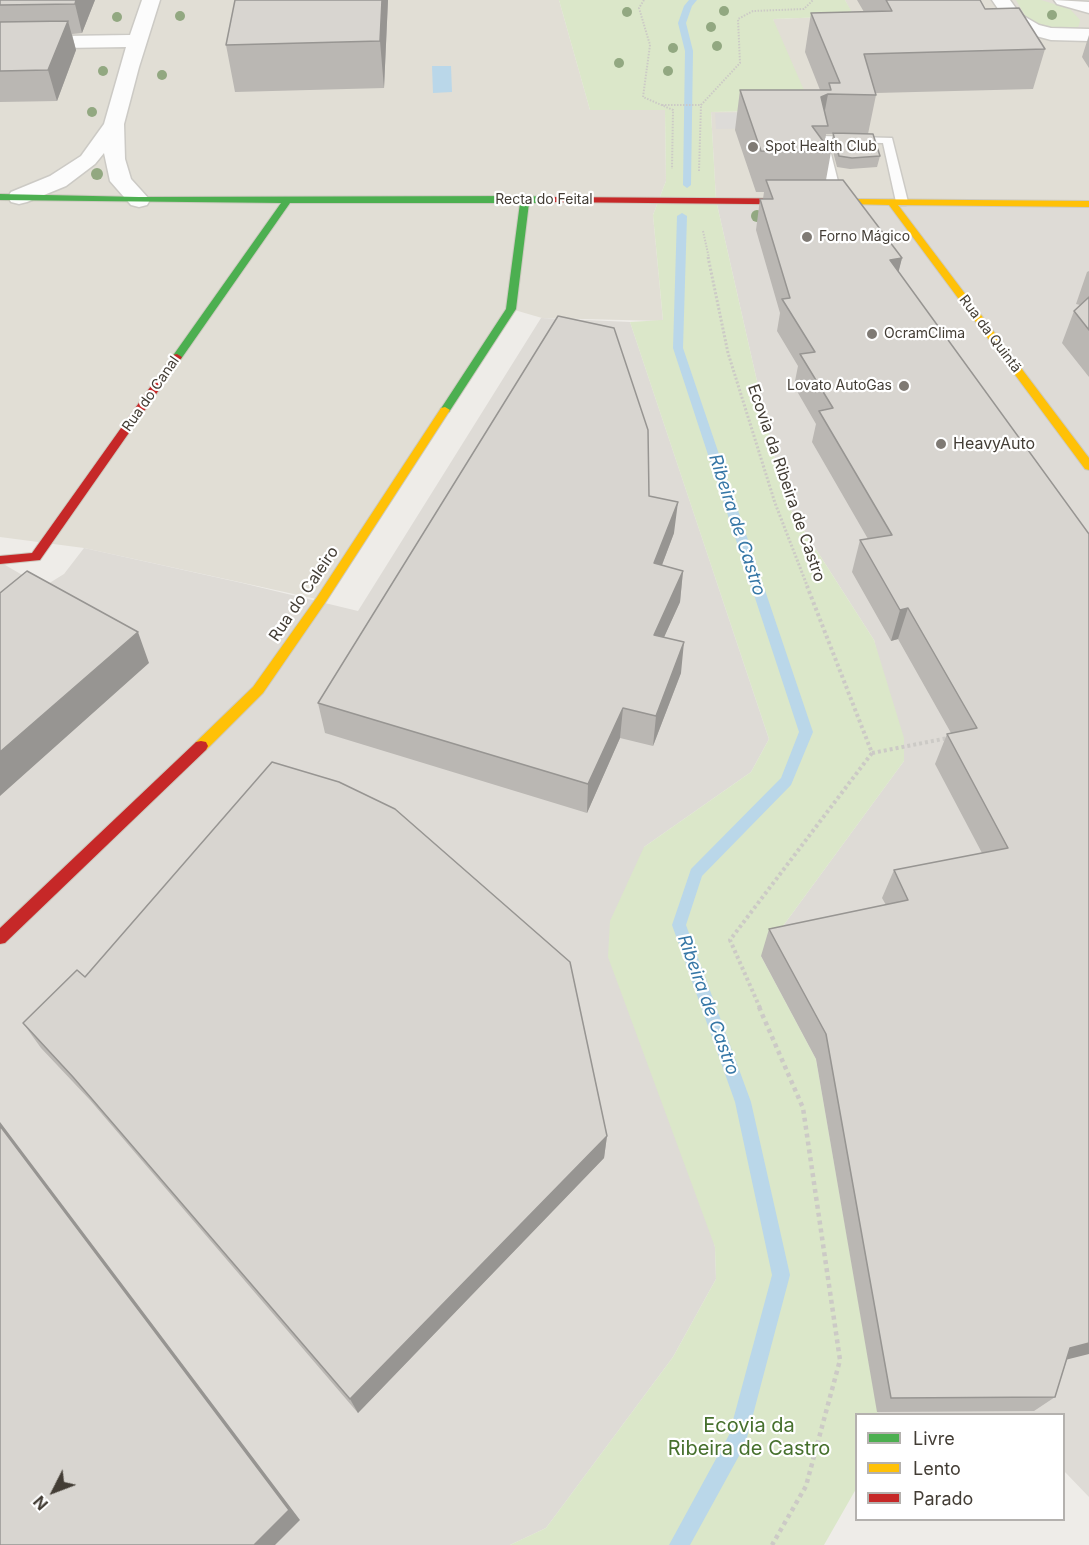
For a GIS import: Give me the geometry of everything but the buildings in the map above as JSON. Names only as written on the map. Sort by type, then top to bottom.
[{"type":"street","points":[[139,200],[121,182],[114,159],[114,124],[136,41],[151,0]]},
{"type":"street","points":[[1001,0],[1013,18],[1032,29],[1051,34],[1089,35]]},
{"type":"street","points":[[1063,0],[1087,10]]},
{"type":"street","points":[[0,44],[136,41]]},
{"type":"street","points":[[9,197],[58,181],[88,160],[114,124]]},
{"type":"street","name":"Recta do Feital","points":[[9,197],[287,201],[837,201],[1089,204]]},
{"type":"street","name":"Rua do Caleiro","points":[[0,938],[59,884],[258,690],[321,600],[511,309],[525,200]]},
{"type":"street","name":"Rua do Canal","points":[[0,560],[36,557],[287,201]]},
{"type":"street","name":"Rua da Quintã","points":[[896,202],[1089,466]]},
{"type":"lane","points":[[837,201],[821,140],[888,140],[896,202]]},
{"type":"path","points":[[644,0],[639,8],[650,45],[643,97],[673,110],[671,177]]},
{"type":"path","points":[[699,176],[701,105],[740,63],[738,19],[753,11],[804,9],[813,0]]},
{"type":"path","points":[[661,105],[701,105]]},
{"type":"path","name":"Ecovia da Ribeira de Castro","points":[[702,227],[728,353],[776,503],[872,753]]},
{"type":"path","points":[[772,1545],[806,1486],[840,1360],[803,1108],[730,940],[872,753],[952,737]]},
{"type":"shaded area","points":[[0,0],[559,0],[590,110],[665,110],[666,181],[653,215],[663,321],[542,318],[511,309],[321,600],[84,548],[0,537]]},
{"type":"shaded area","points":[[845,0],[1089,0],[1089,204],[716,200],[711,112],[796,110],[773,19],[853,16]]},
{"type":"shaded area","points":[[785,112],[787,128],[716,129],[715,113]]},
{"type":"shaded area","points":[[716,200],[1089,204],[1089,1497],[1065,1472],[1065,1413],[878,1413],[816,1059],[761,956],[904,761],[874,640],[787,504]]},
{"type":"shaded area","points":[[541,318],[630,322],[769,739],[751,772],[644,847],[715,1247],[716,1279],[673,1357],[546,1528],[510,1545],[0,1545],[0,562],[43,587],[64,574],[84,548],[358,611]]},
{"type":"green space","name":"Ecovia da Ribeira de Castro","points":[[559,0],[845,0],[854,16],[773,19],[807,97],[796,110],[711,112],[716,200],[787,504],[874,640],[904,738],[904,761],[761,956],[816,1059],[878,1413],[855,1413],[855,1491],[824,1545],[510,1545],[546,1528],[673,1357],[716,1279],[715,1247],[608,957],[610,921],[644,847],[751,772],[769,739],[630,322],[663,320],[653,215],[666,181],[665,110],[590,110]]},
{"type":"green space","points":[[1016,0],[1041,0],[1070,9],[1080,20],[1079,26],[1072,30],[1042,28],[1027,19]]},
{"type":"water","points":[[432,66],[451,66],[452,92],[433,93]]},
{"type":"waterway","name":"Ribeira de Castro","points":[[687,185],[689,51],[682,23],[688,6],[693,0]]},
{"type":"waterway","name":"Ribeira de Castro","points":[[679,1545],[738,1438],[781,1275],[743,1102],[679,925],[696,873],[786,781],[806,732],[678,348],[682,216]]},
{"type":"traffic: fast","points":[[0,197],[139,200],[550,200]]},
{"type":"traffic: fast","points":[[445,410],[511,309],[525,199]]},
{"type":"traffic: fast","points":[[177,357],[287,201]]},
{"type":"traffic: slow","points":[[850,202],[1089,204]]},
{"type":"traffic: slow","points":[[891,202],[1089,466]]},
{"type":"traffic: slow","points":[[201,746],[258,690],[321,600],[445,410]]},
{"type":"traffic: jam","points":[[550,200],[850,202]]},
{"type":"traffic: jam","points":[[0,560],[36,557],[177,357]]},
{"type":"traffic: jam","points":[[0,938],[201,746]]},
{"type":"place","name":"Spot Health Club","points":[[753,147]]},
{"type":"place","name":"Forno Mágico","points":[[807,237]]},
{"type":"place","name":"OcramClima","points":[[872,334]]},
{"type":"place","name":"Lovato AutoGas","points":[[904,386]]},
{"type":"place","name":"HeavyAuto","points":[[941,444]]}]
